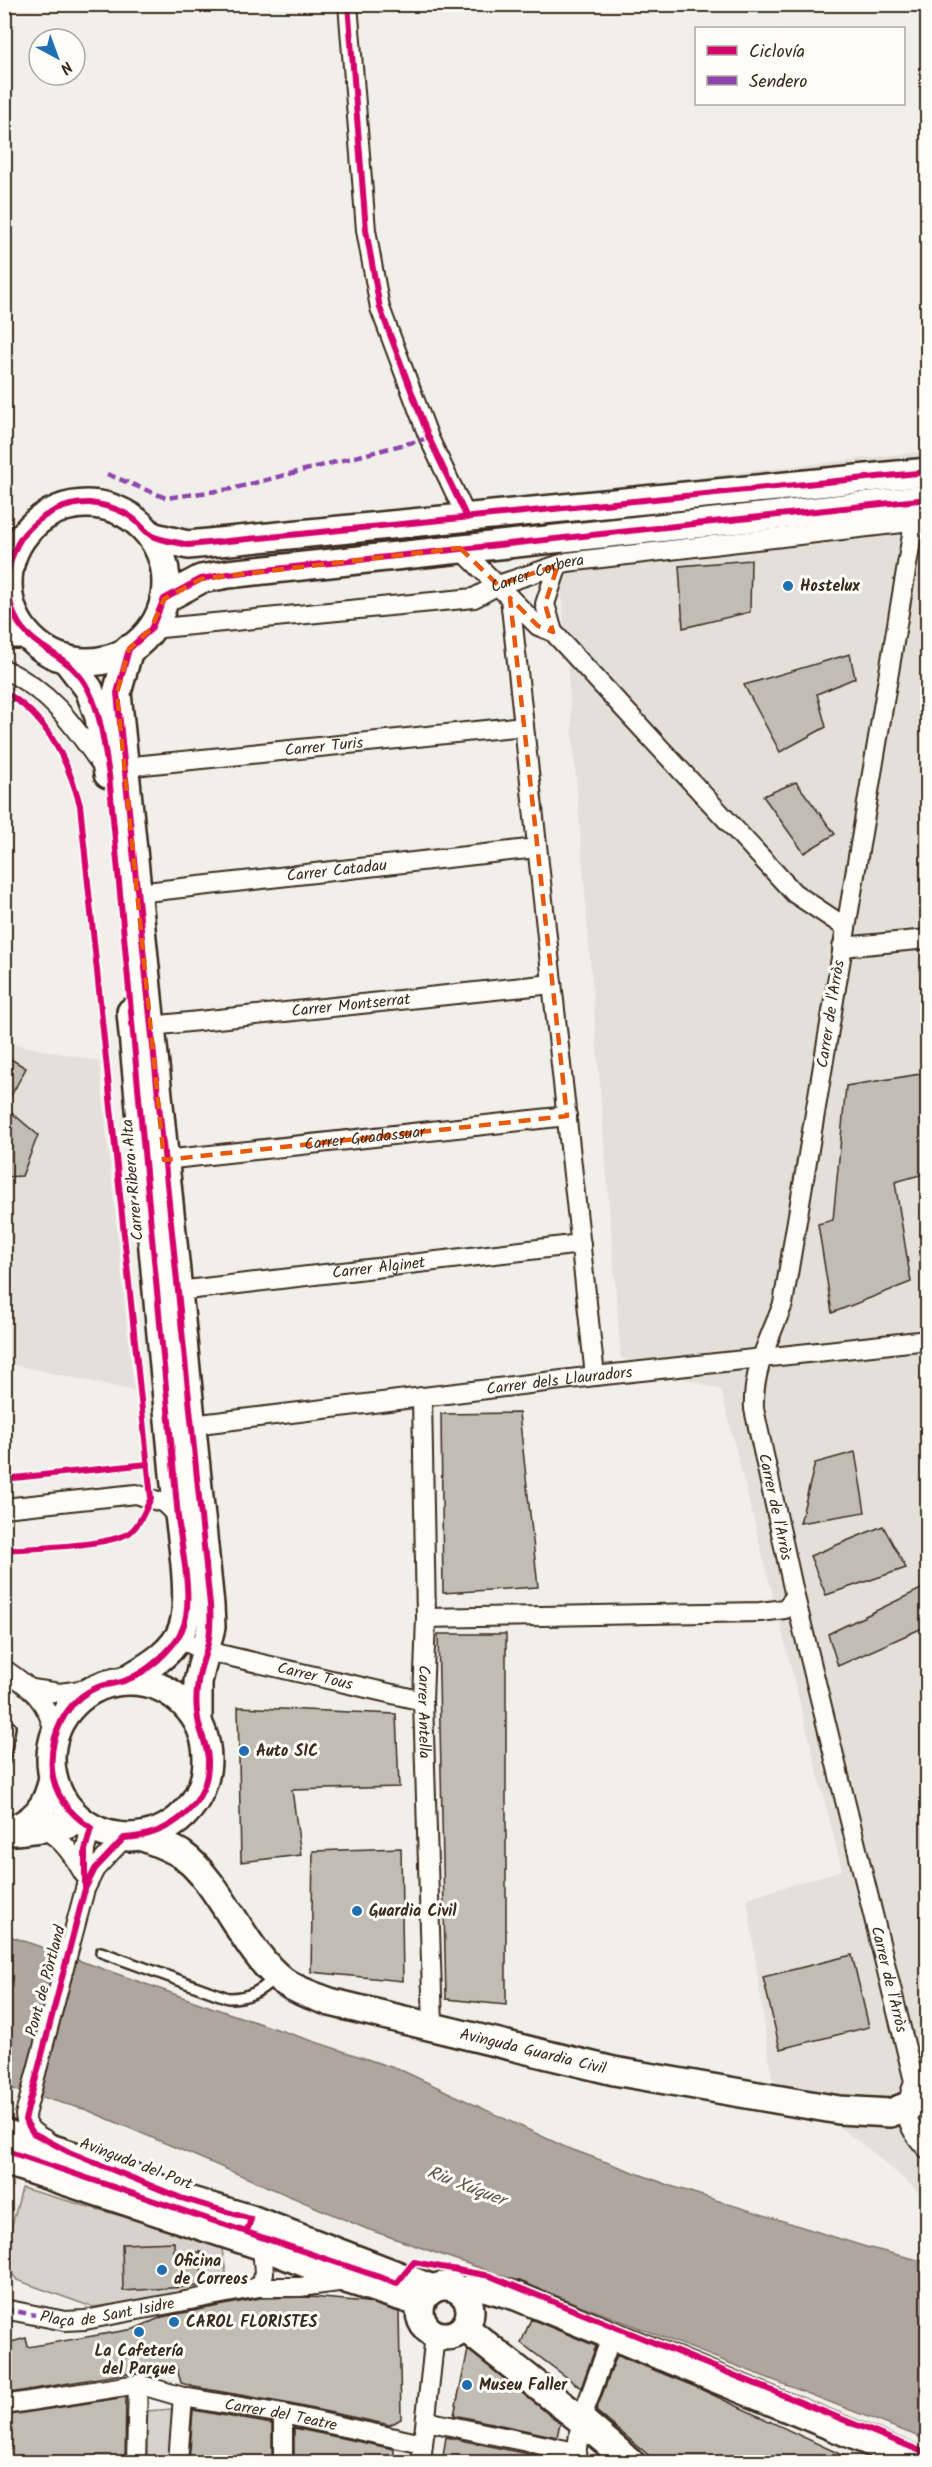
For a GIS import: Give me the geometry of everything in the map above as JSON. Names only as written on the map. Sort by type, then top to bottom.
[{"type":"street","points":[[348,4],[366,230],[380,308],[429,438],[467,518]]},
{"type":"street","points":[[151,536],[188,545],[927,472]]},
{"type":"street","points":[[164,599],[201,579],[228,574],[927,498]]},
{"type":"street","points":[[88,503],[112,507],[134,519],[151,536],[161,555],[166,577],[164,599],[151,629],[129,649],[110,658],[88,662],[66,659],[39,646],[10,616],[8,558],[24,534],[42,518],[64,507],[88,503]]},
{"type":"street","name":"Carrer Corbera","points":[[151,629],[474,598],[504,591],[558,565],[920,522]]},
{"type":"street","name":"Carrer de l'Arròs","points":[[920,522],[845,927],[783,1304],[755,1376],[754,1409],[795,1597],[916,2096],[908,2124],[927,2150]]},
{"type":"street","points":[[460,548],[538,626],[553,632],[794,893],[845,927]]},
{"type":"street","points":[[553,632],[545,604],[558,565]]},
{"type":"street","points":[[504,591],[524,726],[595,1376]]},
{"type":"street","name":"Carrer Ribera Alta","points":[[124,1681],[151,1665],[172,1647],[182,1630],[188,1601],[178,1517],[117,771],[117,693],[129,649]]},
{"type":"street","name":"Carrer Ribera Alta","points":[[66,659],[89,689],[117,771],[137,894],[210,1605],[211,1627],[198,1682],[198,1720]]},
{"type":"street","points":[[4,669],[24,679],[62,710],[117,771]]},
{"type":"street","name":"Carrer Turis","points":[[117,771],[524,726]]},
{"type":"street","name":"Carrer Catadau","points":[[137,894],[537,848]]},
{"type":"street","points":[[842,947],[927,939]]},
{"type":"street","name":"Carrer Montserrat","points":[[151,1026],[552,984]]},
{"type":"street","name":"Carrer Guadassuar","points":[[164,1160],[567,1116]]},
{"type":"street","name":"Carrer Alginet","points":[[178,1291],[581,1244]]},
{"type":"street","name":"Carrer dels Llauradors","points":[[192,1425],[595,1376],[927,1340]]},
{"type":"street","name":"Carrer Antella","points":[[422,1397],[426,1618],[423,1701],[433,2026]]},
{"type":"street","points":[[4,1508],[136,1494],[164,1503],[178,1517]]},
{"type":"street","points":[[426,1618],[760,1612],[785,1609],[795,1597]]},
{"type":"street","points":[[182,1630],[188,1643],[206,1651]]},
{"type":"street","name":"Carrer Tous","points":[[206,1651],[423,1701]]},
{"type":"street","points":[[4,1669],[32,1689],[51,1719],[55,1735]]},
{"type":"street","points":[[32,1689],[60,1693],[124,1681],[159,1686],[181,1700],[198,1720],[206,1740],[208,1762],[205,1783],[195,1803],[181,1819],[163,1830],[133,1838],[84,1881]]},
{"type":"street","points":[[84,1881],[85,1824],[63,1801],[53,1777],[51,1756],[55,1735],[64,1716],[78,1700],[95,1688]]},
{"type":"street","points":[[4,1832],[20,1827],[45,1806],[53,1777]]},
{"type":"street","name":"Avinguda Guardia Civil","points":[[195,1803],[190,1822],[196,1868]]},
{"type":"street","points":[[4,1832],[85,1824],[133,1838]]},
{"type":"street","points":[[42,1828],[57,1836],[66,1845],[84,1881]]},
{"type":"street","name":"Avinguda Guardia Civil","points":[[133,1838],[182,1855],[196,1868],[256,1952],[276,1975],[298,1990],[330,2001],[614,2070],[839,2110],[890,2113],[916,2096]]},
{"type":"street","name":"Pont de Pòrtland","points":[[25,2115],[84,1881]]},
{"type":"street","points":[[4,2126],[25,2115]]},
{"type":"street","name":"Avinguda del Port","points":[[25,2115],[27,2126],[33,2133],[69,2152],[181,2198],[251,2220],[427,2296]]},
{"type":"street","name":"Avinguda del Port","points":[[4,2133],[69,2152]]},
{"type":"street","points":[[4,2161],[262,2246],[349,2280]]},
{"type":"street","points":[[259,2288],[264,2273],[262,2246]]},
{"type":"street","name":"Plaça de Sant Isidre","points":[[4,2309],[65,2321],[85,2320],[259,2288],[300,2287],[349,2280],[427,2296]]},
{"type":"street","points":[[462,2292],[471,2309],[465,2328],[451,2336],[435,2335],[424,2325],[421,2318],[427,2296],[446,2286],[462,2292],[481,2286],[493,2289],[612,2335],[919,2463]]},
{"type":"street","points":[[465,2328],[581,2420],[630,2463]]},
{"type":"street","points":[[421,2463],[435,2335]]},
{"type":"street","points":[[426,2421],[575,2457],[581,2420],[612,2335]]},
{"type":"street","points":[[4,2405],[138,2384],[136,2463]]},
{"type":"street","name":"Carrer del Teatre","points":[[138,2384],[183,2397],[283,2414],[423,2444]]},
{"type":"street","points":[[178,2463],[183,2397]]},
{"type":"street","points":[[283,2414],[283,2463]]},
{"type":"lane","points":[[4,643],[39,646]]},
{"type":"lane","points":[[4,1723],[10,1727],[4,1761]]},
{"type":"lane","points":[[101,1952],[228,1998],[242,1998],[260,1992],[276,1975]]},
{"type":"highlighted area","points":[[460,548],[498,585],[558,565],[545,604],[553,632],[538,626],[510,598],[567,1116],[164,1160],[117,693],[129,649],[151,629],[164,599],[201,579],[228,574]]},
{"type":"shaded area","points":[[927,451],[927,2199],[865,2146],[772,2078],[747,1898],[842,1870],[721,1390],[621,1358],[554,494]]},
{"type":"shaded area","points":[[4,959],[13,1044],[99,1061],[134,1391],[5,1363]]},
{"type":"shaded area","points":[[22,2188],[221,2244],[228,2284],[173,2298],[92,2307],[17,2280],[5,2264],[5,2252]]},
{"type":"shaded area","points":[[173,2409],[169,2462],[147,2462],[146,2411]]},
{"type":"water","name":"Riu Xúquer","points":[[4,1934],[225,2012],[403,2071],[565,2147],[674,2187],[866,2247],[927,2262],[927,2440],[529,2285],[367,2229],[87,2110],[5,2087]]},
{"type":"building","points":[[751,560],[750,612],[683,628],[679,566]]},
{"type":"building","points":[[850,654],[855,678],[817,694],[826,727],[780,752],[744,685]]},
{"type":"building","points":[[796,782],[835,834],[804,853],[763,796]]},
{"type":"building","points":[[4,1055],[26,1068],[5,1107],[38,1135],[22,1176],[4,1177]]},
{"type":"building","points":[[927,1073],[927,1173],[895,1182],[911,1282],[832,1313],[818,1224],[833,1220],[846,1086]]},
{"type":"building","points":[[519,1413],[538,1587],[443,1593],[441,1414]]},
{"type":"building","points":[[855,1452],[865,1512],[800,1523],[815,1463]]},
{"type":"building","points":[[883,1526],[906,1568],[826,1595],[810,1556]]},
{"type":"building","points":[[923,1588],[927,1598],[927,1626],[838,1666],[828,1634]]},
{"type":"building","points":[[438,1634],[506,1634],[506,2005],[446,1999]]},
{"type":"building","points":[[238,1707],[396,1714],[399,1787],[292,1790],[301,1855],[241,1862]]},
{"type":"building","name":"Guardia Civil","points":[[401,1848],[403,1981],[311,1972],[313,1851]]},
{"type":"building","points":[[852,1955],[869,2027],[780,2049],[763,1977]]},
{"type":"building","name":"Oficina de Correos","points":[[174,2242],[174,2253],[201,2252],[202,2286],[123,2291],[122,2244]]},
{"type":"building","points":[[311,2297],[367,2302],[399,2312],[401,2419],[390,2425],[194,2387],[181,2383],[176,2365],[4,2394],[4,2344],[26,2338],[28,2347],[134,2329],[162,2317],[260,2298]]},
{"type":"building","points":[[531,2319],[596,2346],[581,2388],[521,2343]]},
{"type":"building","points":[[468,2350],[560,2423],[557,2437],[454,2415]]},
{"type":"building","points":[[617,2355],[696,2387],[859,2463],[658,2463],[596,2411]]},
{"type":"building","points":[[126,2397],[125,2463],[4,2463],[4,2416]]},
{"type":"building","points":[[193,2410],[272,2424],[272,2463],[189,2463]]},
{"type":"building","points":[[294,2428],[394,2449],[394,2463],[294,2463]]},
{"type":"building","points":[[446,2437],[552,2459],[551,2463],[442,2463]]},
{"type":"marked path","points":[[107,474],[166,498],[231,489],[429,438]]},
{"type":"marked path","points":[[4,2309],[35,2315]]},
{"type":"cycle path","points":[[348,4],[366,230],[380,308],[429,438],[467,518]]},
{"type":"cycle path","points":[[85,1887],[85,1850],[91,1828],[76,1817],[64,1803],[53,1779],[53,1745],[61,1721],[76,1701],[86,1693],[132,1677],[149,1667],[172,1646],[186,1618],[187,1590],[178,1517],[109,775],[104,743],[93,701],[79,675],[67,663],[29,636],[11,607],[8,577],[10,564],[18,544],[25,533],[46,515],[63,507],[81,503],[114,509],[131,517],[152,536],[188,545],[928,472]]},
{"type":"cycle path","points":[[247,2231],[251,2219],[181,2198],[69,2152],[33,2133],[25,2120],[85,1889],[95,1869],[124,1838],[156,1832],[183,1816],[194,1805],[207,1776],[208,1759],[197,1715],[196,1701],[199,1674],[210,1634],[210,1605],[117,693],[129,649],[151,629],[164,599],[201,579],[228,574],[928,499]]},
{"type":"cycle path","points":[[4,692],[32,713],[44,726],[62,756],[80,805],[151,1498],[136,1526],[129,1533],[119,1537],[70,1546],[4,1550]]},
{"type":"cycle path","points":[[4,1479],[148,1464]]},
{"type":"cycle path","points":[[4,2150],[397,2283],[414,2262],[490,2276],[928,2454]]},
{"type":"place","name":"Hostelux","points":[[788,586]]},
{"type":"place","name":"Auto SIC","points":[[244,1751]]},
{"type":"place","name":"Guardia Civil","points":[[357,1911]]},
{"type":"place","name":"Oficina de Correos","points":[[162,2270]]},
{"type":"place","name":"CAROL FLORISTES","points":[[174,2322]]},
{"type":"place","name":"La Cafetería del Parque","points":[[139,2332]]},
{"type":"place","name":"Museu Faller","points":[[467,2385]]}]
